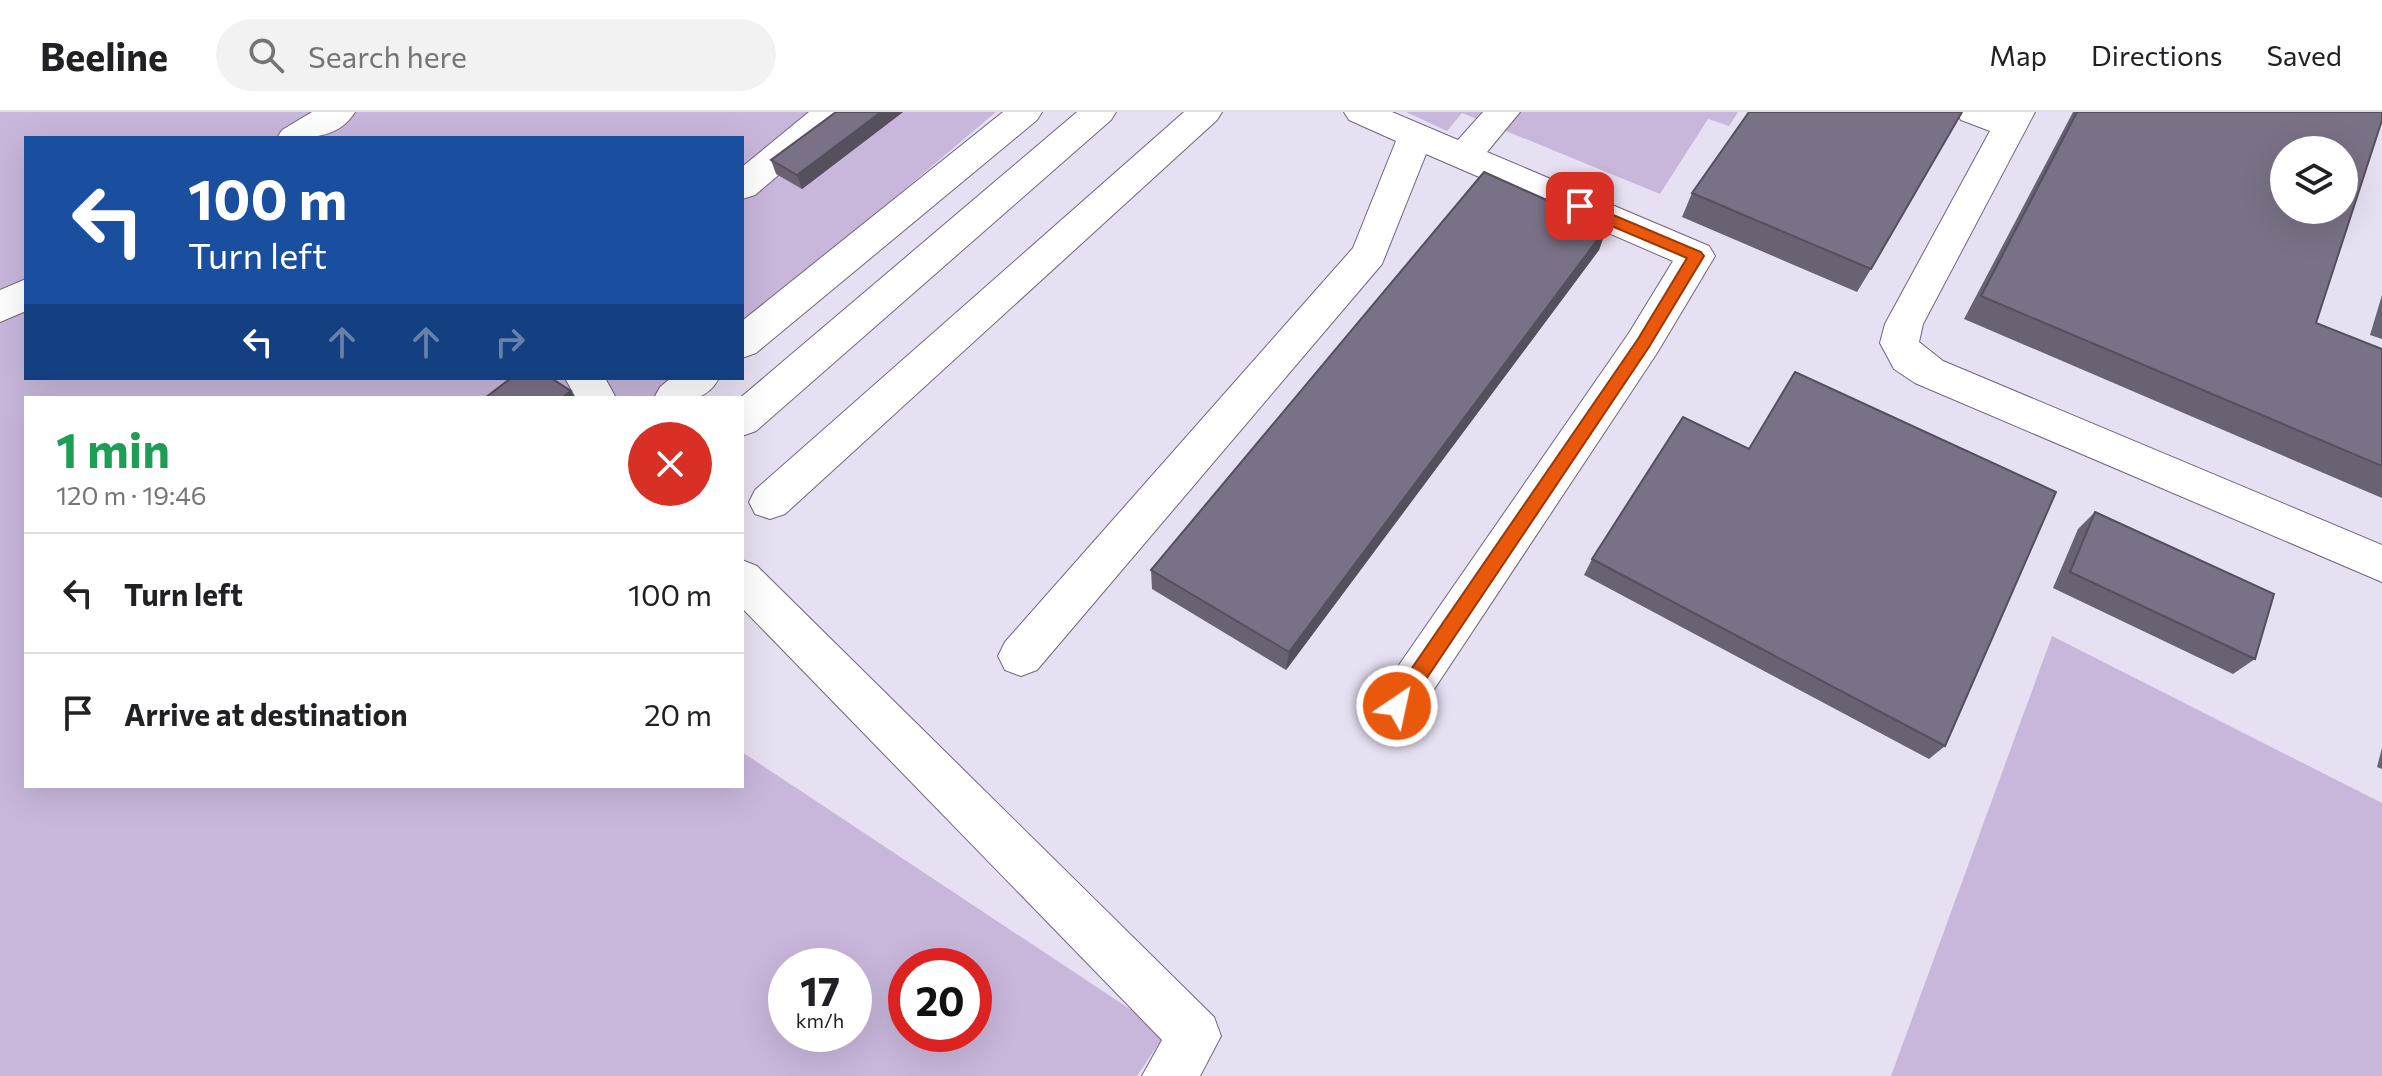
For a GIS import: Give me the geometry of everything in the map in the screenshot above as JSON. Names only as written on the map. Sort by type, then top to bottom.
[{"type":"lane","points":[[297,136],[338,112]]},
{"type":"lane","points":[[744,184],[831,112]]},
{"type":"lane","points":[[744,341],[1025,112]]},
{"type":"lane","points":[[744,418],[1099,112]]},
{"type":"lane","points":[[770,502],[1205,112]]},
{"type":"lane","points":[[1361,112],[1696,256],[1643,343],[1397,706]]},
{"type":"lane","points":[[1463,156],[1503,112]]},
{"type":"lane","points":[[1973,112],[2014,119],[1904,324],[1899,343],[1908,358],[1929,372],[2382,564]]},
{"type":"lane","points":[[1021,656],[1369,254],[1415,136]]},
{"type":"lane","points":[[0,308],[24,294]]},
{"type":"lane","points":[[676,396],[696,380]]},
{"type":"lane","points":[[744,581],[1195,1036],[1169,1076]]},
{"type":"shaded area","points":[[0,112],[2382,112],[2382,1076],[0,1076]]},
{"type":"shaded area","points":[[0,112],[996,112],[744,325],[744,136],[24,136],[24,380],[680,380],[661,396],[24,396],[24,788],[744,788],[744,753],[1166,1033],[1137,1076],[0,1076]]},
{"type":"shaded area","points":[[1406,112],[1738,112],[1729,126],[1708,119],[1660,194],[1462,113],[1447,131]]},
{"type":"shaded area","points":[[2052,636],[2382,803],[2382,1076],[1891,1076]]},
{"type":"building","points":[[836,112],[881,112],[797,175],[771,160]]},
{"type":"building","points":[[1749,112],[1962,112],[1871,269],[1692,193]]},
{"type":"building","points":[[2077,112],[2382,112],[2358,194],[2358,136],[2270,136],[2270,224],[2348,224],[2316,323],[2382,349],[2382,466],[1981,296]]},
{"type":"building","points":[[1484,172],[1607,227],[1289,652],[1151,570]]},
{"type":"building","points":[[1795,372],[2056,492],[1945,746],[1592,559],[1683,417],[1749,449]]},
{"type":"building","points":[[508,380],[554,380],[571,391],[565,396],[488,396]]},
{"type":"building","points":[[2095,512],[2274,594],[2255,659],[2070,572]]},
{"type":"route","points":[[1397,706],[1643,343],[1696,256],[1580,206]]}]
